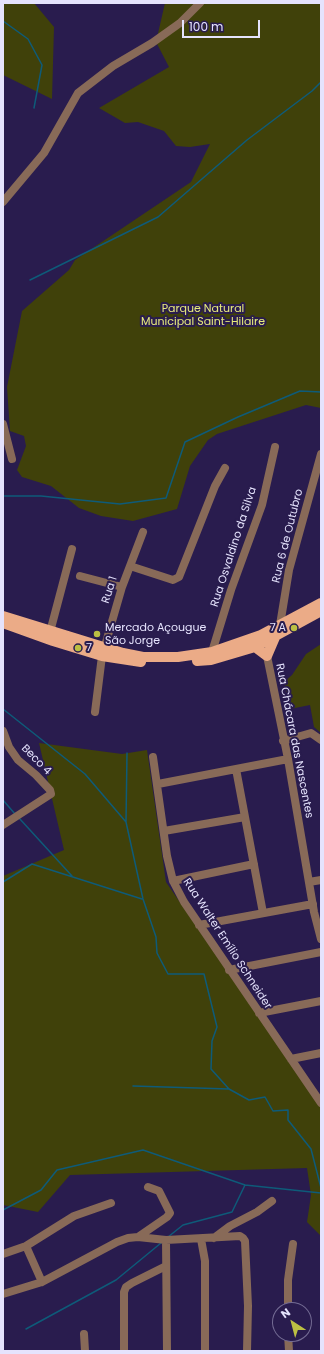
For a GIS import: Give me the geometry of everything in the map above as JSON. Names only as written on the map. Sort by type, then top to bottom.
[{"type":"main road","points":[[212,652],[261,635],[321,603]]},
{"type":"main road","points":[[3,616],[103,652],[143,657],[178,657],[264,642],[308,610]]},
{"type":"main road","points":[[3,623],[53,641],[143,663],[182,662],[211,660],[255,647],[321,611]]},
{"type":"main road","points":[[255,647],[267,656],[276,635]]},
{"type":"street","points":[[3,202],[44,153],[78,93],[113,66],[152,43],[180,23],[200,3]]},
{"type":"street","points":[[3,424],[12,459]]},
{"type":"street","name":"Rua Osvaldino da Silva","points":[[212,652],[231,590],[262,505],[275,447]]},
{"type":"street","name":"Rua 6 de Outubro","points":[[280,625],[289,570],[321,454]]},
{"type":"street","points":[[130,566],[173,580],[179,577],[215,486],[225,468]]},
{"type":"street","name":"Rua 1","points":[[95,712],[103,652],[122,588],[143,532]]},
{"type":"street","points":[[50,632],[72,548]]},
{"type":"street","points":[[80,576],[122,588]]},
{"type":"street","name":"Rua Chácara das Nascentes","points":[[264,642],[283,741],[288,759],[313,904],[321,939]]},
{"type":"street","name":"Beco 4","points":[[3,732],[9,747],[18,760],[36,774],[50,790],[51,794],[3,825]]},
{"type":"street","points":[[283,741],[311,733],[321,740]]},
{"type":"street","name":"Rua Walter Emílio Schneider","points":[[153,757],[167,856],[173,881],[199,925],[290,1060],[321,1103]]},
{"type":"street","points":[[158,784],[288,759]]},
{"type":"street","points":[[236,769],[263,913]]},
{"type":"street","points":[[164,831],[245,817]]},
{"type":"street","points":[[173,881],[254,864]]},
{"type":"street","points":[[310,882],[321,880]]},
{"type":"street","points":[[199,925],[313,904]]},
{"type":"street","points":[[229,970],[321,952]]},
{"type":"street","points":[[259,1014],[321,1001]]},
{"type":"street","points":[[290,1060],[321,1053]]},
{"type":"street","points":[[138,1237],[167,1217],[170,1213],[162,1194],[159,1191],[148,1187]]},
{"type":"street","points":[[214,1239],[230,1226],[257,1212],[272,1201]]},
{"type":"street","points":[[3,1254],[26,1246],[74,1216],[111,1203]]},
{"type":"street","points":[[3,1294],[42,1282],[117,1242],[138,1237],[166,1240],[201,1240],[240,1236],[244,1241],[248,1306],[247,1351]]},
{"type":"street","points":[[166,1240],[167,1351]]},
{"type":"street","points":[[201,1240],[205,1261],[205,1351]]},
{"type":"street","points":[[288,1302],[288,1280],[293,1244]]},
{"type":"street","points":[[26,1246],[42,1282]]},
{"type":"street","points":[[124,1351],[124,1292],[132,1283],[166,1266]]},
{"type":"street","points":[[84,1334],[85,1351]]},
{"type":"green space","points":[[3,3],[34,3],[54,27],[52,99],[3,75]]},
{"type":"green space","name":"Parque Natural Municipal Saint-Hilaire","points":[[165,3],[321,3],[321,408],[306,405],[217,434],[208,440],[190,466],[177,509],[133,521],[101,516],[79,508],[51,486],[22,477],[17,470],[26,446],[24,436],[10,431],[7,387],[22,311],[69,270],[75,260],[191,182],[210,144],[190,147],[176,146],[164,131],[138,122],[125,123],[99,108],[169,67],[156,42]]},
{"type":"green space","points":[[321,644],[321,733],[314,727],[310,705],[290,709],[284,682],[292,675],[306,654]]},
{"type":"green space","points":[[39,743],[122,754],[147,750],[166,882],[321,1108],[321,1236],[307,1222],[311,1195],[307,1168],[70,1175],[38,1212],[3,1205],[3,876],[64,850]]},
{"type":"waterway","points":[[3,21],[28,39],[42,65],[34,108]]},
{"type":"waterway","points":[[30,280],[158,217],[247,140],[312,91],[321,82]]},
{"type":"waterway","points":[[3,496],[41,496],[120,504],[166,498],[185,442],[238,417],[300,391],[321,392]]},
{"type":"waterway","points":[[3,709],[85,774],[126,822]]},
{"type":"waterway","points":[[127,753],[126,822],[143,899],[156,937],[157,953],[168,974],[204,974],[217,1027],[212,1041],[211,1069],[229,1089],[249,1100],[265,1097],[273,1111],[288,1110],[288,1120],[311,1149],[321,1188]]},
{"type":"waterway","points":[[3,800],[15,814]]},
{"type":"waterway","points":[[19,818],[72,876]]},
{"type":"waterway","points":[[3,882],[32,864],[142,899]]},
{"type":"waterway","points":[[133,1086],[229,1089]]},
{"type":"waterway","points":[[3,1210],[41,1190],[57,1170],[143,1150],[245,1185],[321,1193]]},
{"type":"waterway","points":[[168,1237],[183,1225],[232,1212],[245,1185]]},
{"type":"waterway","points":[[26,1329],[116,1280],[161,1243]]},
{"type":"place","name":"7 A","points":[[294,628]]},
{"type":"place","name":"Mercado Açougue São Jorge","points":[[97,634]]},
{"type":"place","name":"7","points":[[78,648]]}]
